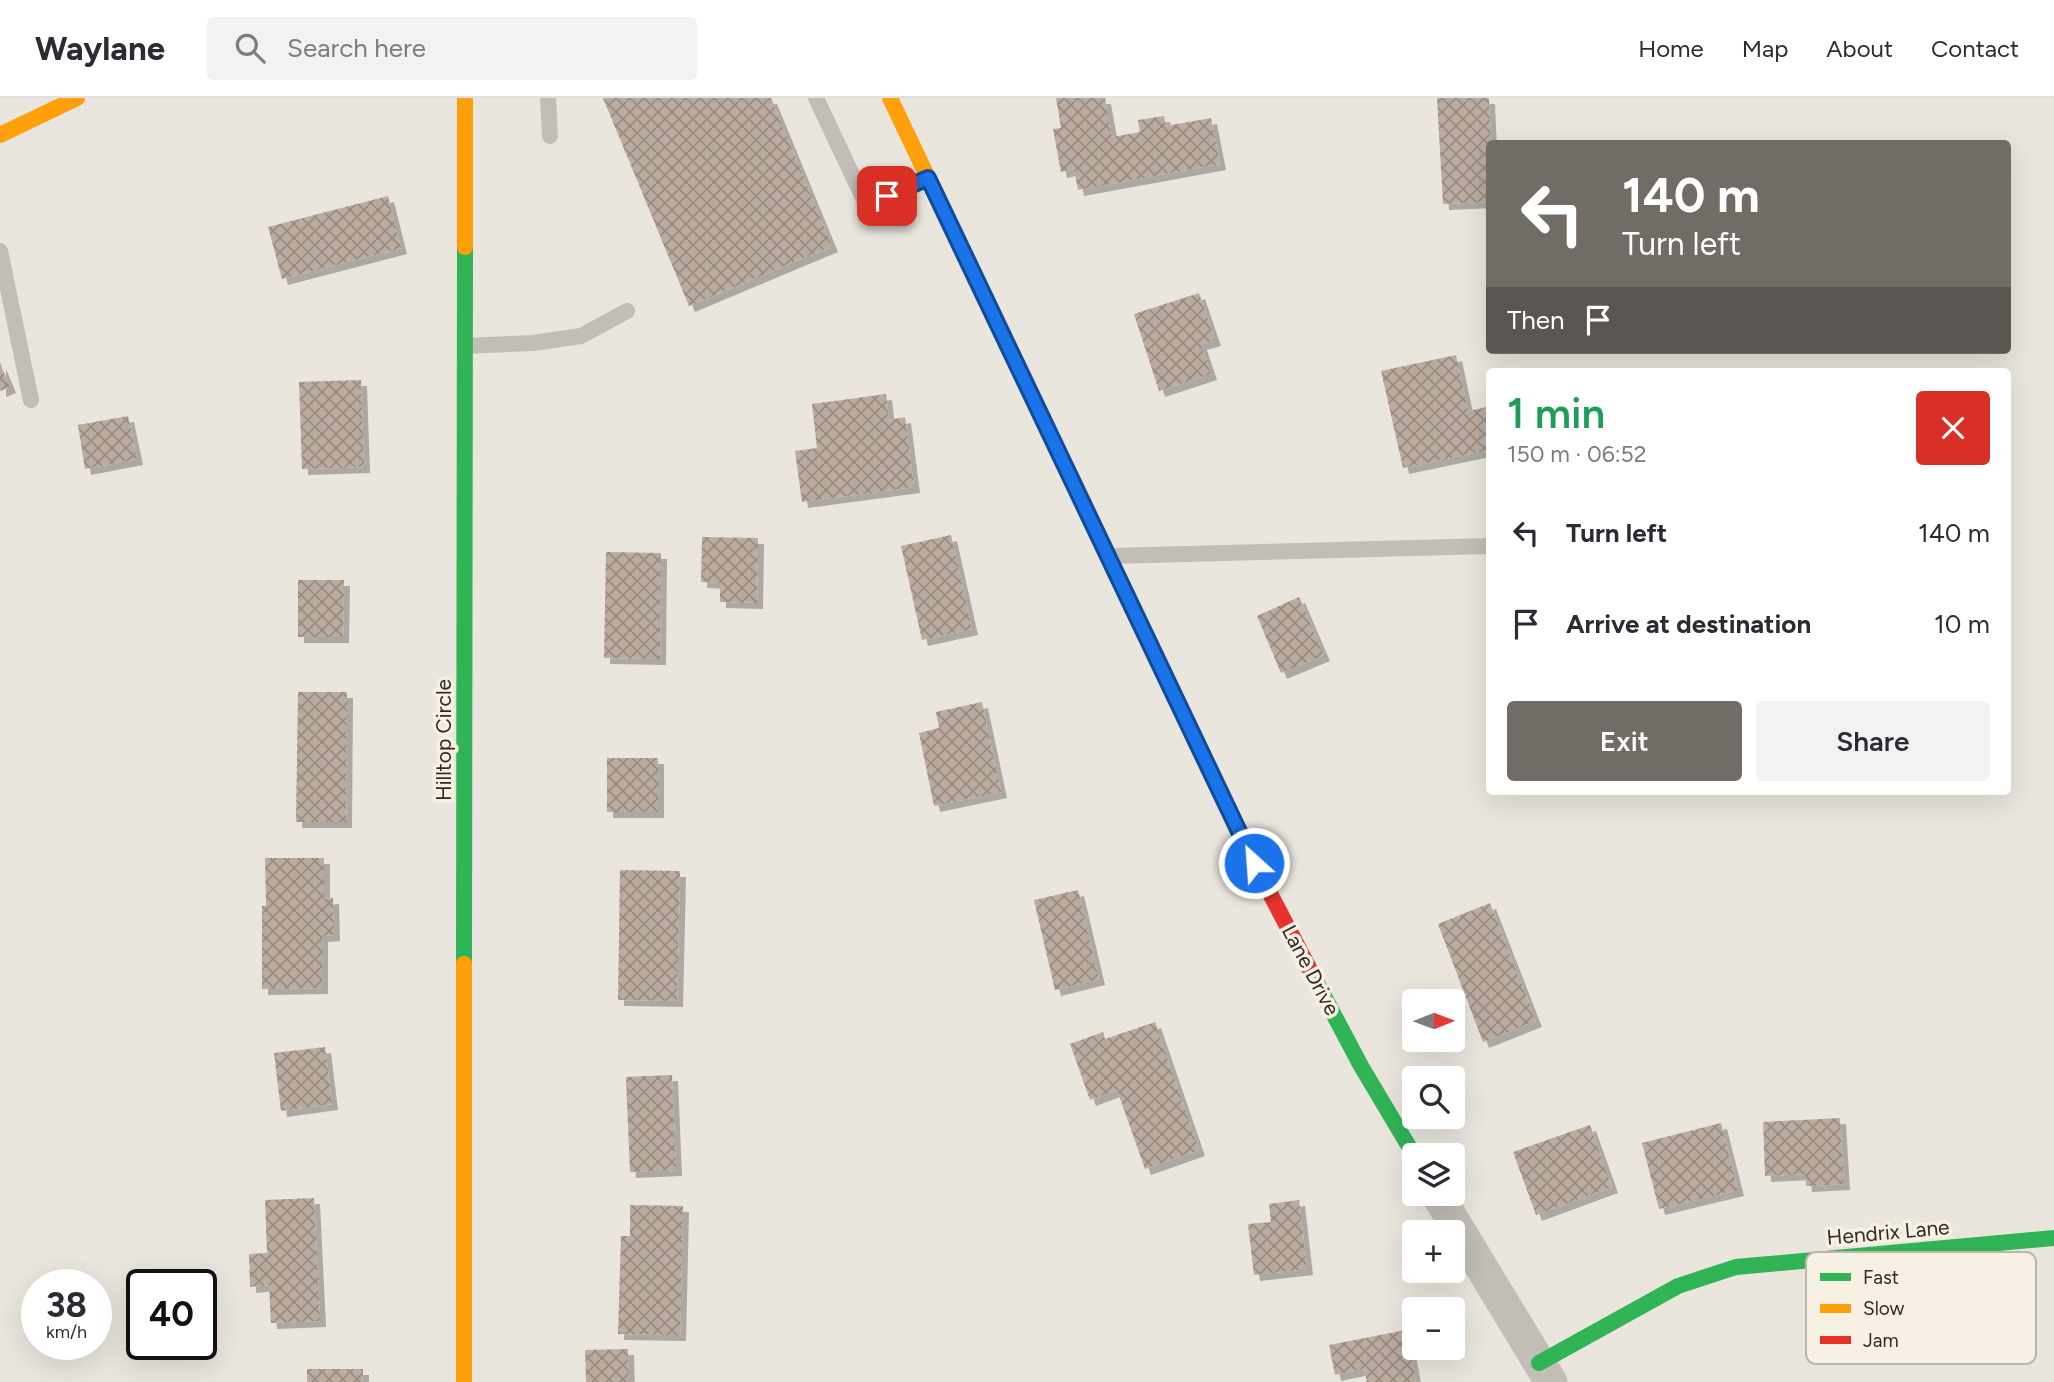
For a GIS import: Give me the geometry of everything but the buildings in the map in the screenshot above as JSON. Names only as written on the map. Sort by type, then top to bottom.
[{"type":"street","points":[[0,135],[77,98]]},
{"type":"street","name":"Hilltop Circle","points":[[464,1382],[465,98]]},
{"type":"street","name":"Lane Drive","points":[[890,98],[1254,863],[1362,1066],[1407,1143]]},
{"type":"street","points":[[1444,1206],[1545,1373]]},
{"type":"street","name":"Hendrix Lane","points":[[1900,1252],[2054,1238]]},
{"type":"street","name":"Hendrix Lane","points":[[1545,1373],[1678,1286],[1736,1267],[1806,1261]]},
{"type":"lane","points":[[548,98],[550,136]]},
{"type":"lane","points":[[816,98],[866,204],[928,178]]},
{"type":"lane","points":[[1,258],[31,400]]},
{"type":"lane","points":[[464,346],[533,343],[581,337],[627,311]]},
{"type":"lane","points":[[1108,556],[1486,547]]},
{"type":"traffic: fast","points":[[464,964],[465,247]]},
{"type":"traffic: fast","points":[[1308,966],[1361,1066],[1407,1143]]},
{"type":"traffic: fast","points":[[1900,1252],[2054,1238]]},
{"type":"traffic: fast","points":[[1539,1363],[1678,1286],[1736,1267],[1806,1261]]},
{"type":"traffic: slow","points":[[0,135],[77,98]]},
{"type":"traffic: slow","points":[[465,98],[465,247]]},
{"type":"traffic: slow","points":[[890,98],[1132,606]]},
{"type":"traffic: slow","points":[[464,964],[464,1382]]},
{"type":"traffic: jam","points":[[1132,606],[1254,863],[1308,966]]},
{"type":"route","points":[[887,196],[928,178],[1254,863]]}]
